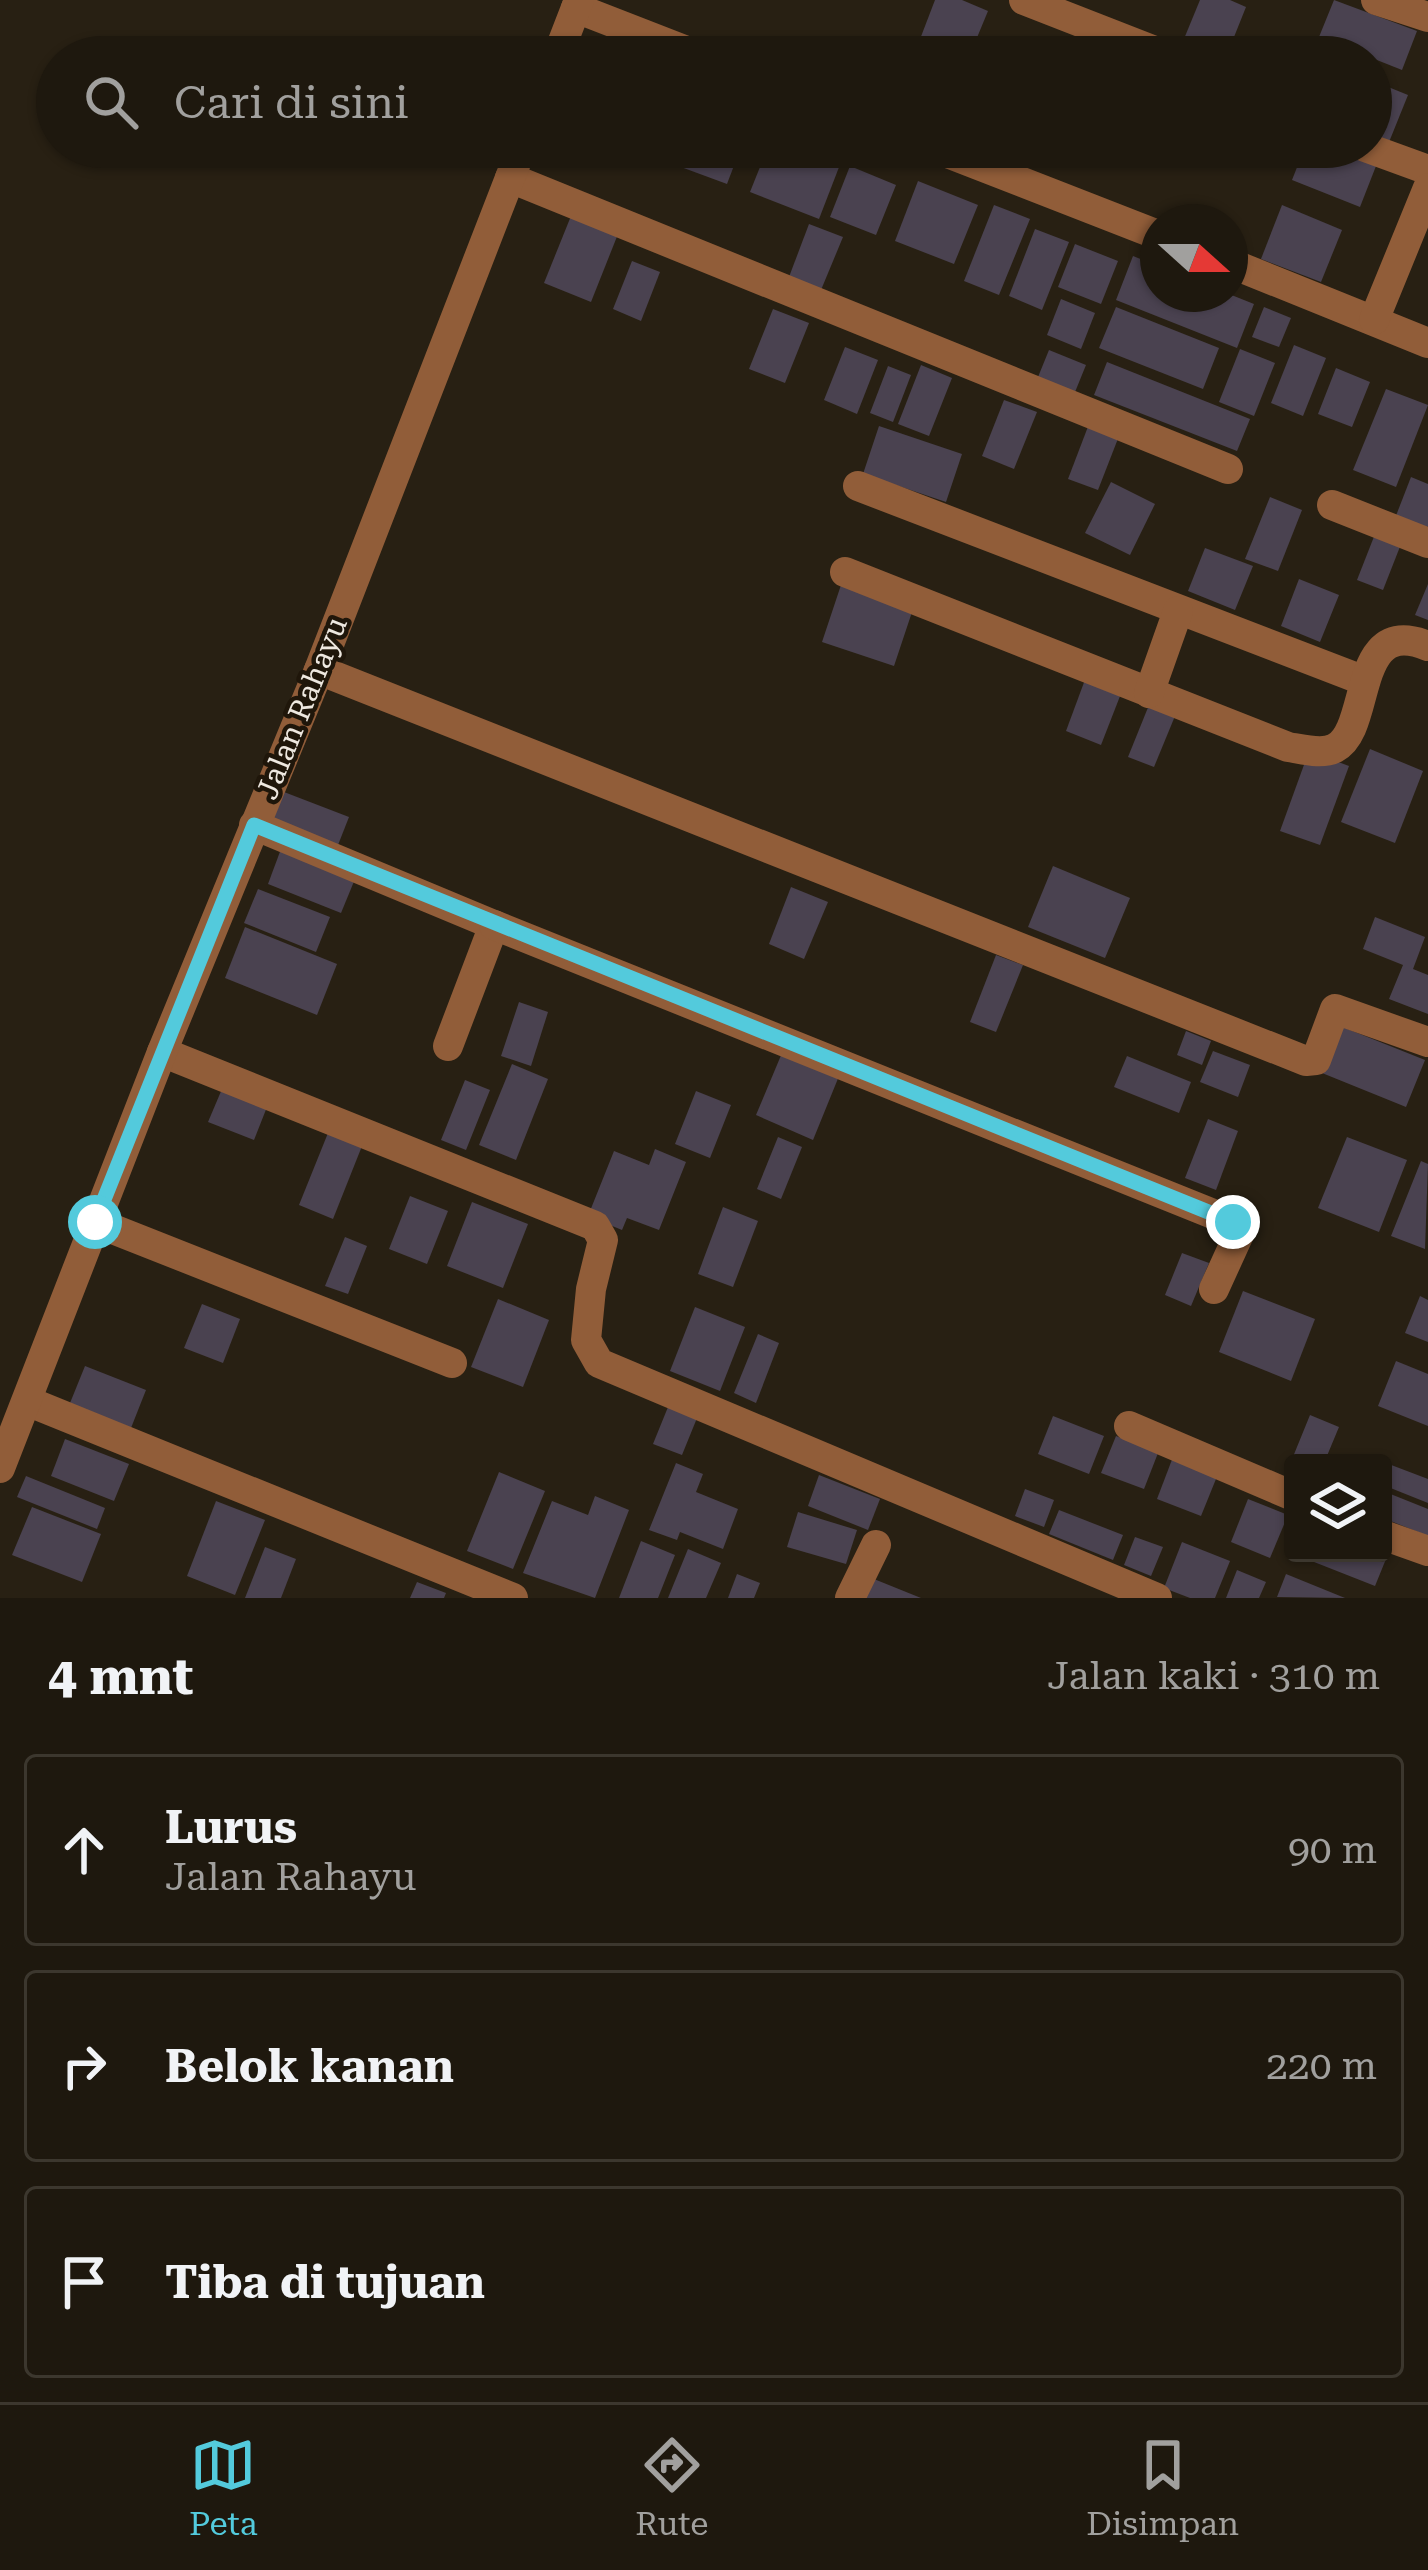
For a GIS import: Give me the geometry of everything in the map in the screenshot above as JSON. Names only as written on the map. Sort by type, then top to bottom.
[{"type":"street","points":[[1024,0],[1116,36]]},
{"type":"street","points":[[1376,0],[1428,17]]},
{"type":"street","points":[[565,36],[577,4],[652,36]]},
{"type":"street","points":[[1392,157],[1428,170]]},
{"type":"street","name":"Jalan Rahayu","points":[[0,1468],[514,168]]},
{"type":"street","points":[[986,168],[1140,228]]},
{"type":"street","points":[[510,178],[1228,469]]},
{"type":"street","points":[[1374,320],[1428,188]]},
{"type":"street","points":[[1248,270],[1428,343]]},
{"type":"street","points":[[858,486],[1365,681]]},
{"type":"street","points":[[1332,505],[1428,543]]},
{"type":"street","points":[[845,572],[1288,747],[1336,748],[1345,740],[1365,681],[1382,649],[1407,637],[1428,646]]},
{"type":"street","points":[[1149,694],[1178,611]]},
{"type":"street","points":[[319,670],[1306,1061],[1316,1060],[1335,1009],[1428,1042]]},
{"type":"street","points":[[254,825],[1233,1222],[1240,1232],[1214,1289]]},
{"type":"street","points":[[448,1046],[494,925]]},
{"type":"street","points":[[162,1052],[595,1226],[603,1240],[591,1289],[586,1340],[599,1364],[1157,1598]]},
{"type":"street","points":[[95,1222],[452,1363]]},
{"type":"street","points":[[27,1401],[513,1598]]},
{"type":"street","points":[[1129,1426],[1284,1492]]},
{"type":"street","points":[[1392,1537],[1428,1551]]},
{"type":"street","points":[[850,1598],[876,1545]]},
{"type":"building","points":[[935,0],[962,0],[988,11],[978,36],[921,36]]},
{"type":"building","points":[[1200,0],[1230,0],[1246,7],[1234,36],[1185,36]]},
{"type":"building","points":[[1334,0],[1417,31],[1402,70],[1392,66],[1392,36],[1319,36]]},
{"type":"building","points":[[1392,89],[1408,95],[1392,135]]},
{"type":"building","points":[[684,168],[733,168],[727,184]]},
{"type":"building","points":[[760,168],[839,168],[819,219],[750,192]]},
{"type":"building","points":[[849,168],[896,185],[876,235],[830,217]]},
{"type":"building","points":[[1297,168],[1375,168],[1360,207],[1292,180]]},
{"type":"building","points":[[918,181],[978,205],[954,264],[895,241]]},
{"type":"building","points":[[994,205],[1030,219],[999,295],[964,281]]},
{"type":"building","points":[[1282,205],[1342,230],[1321,282],[1261,259]]},
{"type":"building","points":[[571,216],[618,234],[591,302],[544,283]]},
{"type":"building","points":[[809,224],[843,237],[821,290],[789,277]]},
{"type":"building","points":[[1035,229],[1069,242],[1042,310],[1009,296]]},
{"type":"building","points":[[1075,244],[1118,261],[1101,304],[1058,287]]},
{"type":"building","points":[[1133,256],[1140,259],[1140,310],[1116,300]]},
{"type":"building","points":[[632,261],[660,272],[641,321],[613,309]]},
{"type":"building","points":[[1061,299],[1095,313],[1081,349],[1047,335]]},
{"type":"building","points":[[1248,302],[1254,304],[1237,348],[1146,312],[1248,312]]},
{"type":"building","points":[[1116,307],[1219,348],[1203,389],[1099,348]]},
{"type":"building","points":[[1264,307],[1291,318],[1279,347],[1252,337]]},
{"type":"building","points":[[773,309],[809,323],[785,383],[749,369]]},
{"type":"building","points":[[1294,345],[1326,358],[1303,416],[1271,403]]},
{"type":"building","points":[[845,347],[878,360],[857,414],[824,400]]},
{"type":"building","points":[[1240,349],[1275,363],[1254,416],[1219,402]]},
{"type":"building","points":[[1049,350],[1086,365],[1075,392],[1038,377]]},
{"type":"building","points":[[1107,362],[1250,419],[1237,451],[1094,395]]},
{"type":"building","points":[[921,365],[952,378],[929,436],[898,424]]},
{"type":"building","points":[[888,366],[911,375],[893,422],[870,413]]},
{"type":"building","points":[[1336,368],[1370,382],[1352,427],[1318,414]]},
{"type":"building","points":[[1386,389],[1428,405],[1396,487],[1353,470]]},
{"type":"building","points":[[1004,400],[1037,412],[1014,469],[982,456]]},
{"type":"building","points":[[1089,424],[1119,436],[1098,490],[1068,479]]},
{"type":"building","points":[[879,426],[962,454],[946,502],[863,474]]},
{"type":"building","points":[[1411,477],[1428,484],[1428,526],[1423,538],[1392,526]]},
{"type":"building","points":[[1111,482],[1155,504],[1130,555],[1085,533]]},
{"type":"building","points":[[1270,497],[1302,510],[1278,571],[1245,559]]},
{"type":"building","points":[[1377,529],[1403,539],[1383,590],[1357,580]]},
{"type":"building","points":[[1205,548],[1253,566],[1235,610],[1188,591]]},
{"type":"building","points":[[1299,579],[1339,595],[1320,642],[1281,626]]},
{"type":"building","points":[[1428,584],[1428,620],[1415,615]]},
{"type":"building","points":[[841,585],[913,609],[894,666],[822,642]]},
{"type":"building","points":[[1086,677],[1122,691],[1101,745],[1066,731]]},
{"type":"building","points":[[1149,705],[1175,716],[1154,767],[1128,757]]},
{"type":"building","points":[[1370,749],[1423,771],[1395,843],[1341,822]]},
{"type":"building","points":[[1309,751],[1349,766],[1320,845],[1280,831]]},
{"type":"building","points":[[284,792],[349,817],[338,845],[273,820]]},
{"type":"building","points":[[281,849],[355,879],[341,913],[268,884]]},
{"type":"building","points":[[1053,866],[1130,898],[1105,958],[1028,927]]},
{"type":"building","points":[[791,887],[828,902],[804,959],[769,944]]},
{"type":"building","points":[[258,889],[330,917],[316,952],[244,923]]},
{"type":"building","points":[[1375,917],[1425,937],[1413,969],[1428,975],[1428,1014],[1389,999],[1403,965],[1363,949]]},
{"type":"building","points":[[245,927],[337,964],[317,1015],[225,978]]},
{"type":"building","points":[[996,955],[1023,965],[996,1032],[970,1022]]},
{"type":"building","points":[[519,1002],[548,1012],[531,1066],[501,1056]]},
{"type":"building","points":[[1340,1026],[1425,1060],[1406,1107],[1322,1073]]},
{"type":"building","points":[[1186,1031],[1211,1041],[1202,1065],[1177,1055]]},
{"type":"building","points":[[1213,1051],[1250,1065],[1238,1097],[1200,1082]]},
{"type":"building","points":[[782,1053],[839,1076],[813,1140],[756,1115]]},
{"type":"building","points":[[1127,1056],[1191,1082],[1179,1113],[1114,1087]]},
{"type":"building","points":[[512,1064],[548,1079],[516,1160],[479,1145]]},
{"type":"building","points":[[465,1080],[490,1090],[466,1150],[441,1140]]},
{"type":"building","points":[[222,1089],[267,1107],[254,1140],[208,1122]]},
{"type":"building","points":[[696,1091],[731,1105],[710,1158],[675,1144]]},
{"type":"building","points":[[1208,1119],[1238,1131],[1216,1190],[1185,1178]]},
{"type":"building","points":[[328,1133],[362,1146],[333,1219],[299,1205]]},
{"type":"building","points":[[778,1137],[802,1147],[781,1199],[757,1189]]},
{"type":"building","points":[[1347,1137],[1407,1160],[1379,1232],[1318,1208]]},
{"type":"building","points":[[655,1149],[686,1162],[659,1230],[627,1218],[622,1230],[588,1216],[614,1151],[649,1165]]},
{"type":"building","points":[[1421,1161],[1428,1164],[1425,1249],[1391,1236]]},
{"type":"building","points":[[410,1196],[448,1211],[427,1264],[389,1249]]},
{"type":"building","points":[[472,1202],[528,1224],[503,1288],[447,1266]]},
{"type":"building","points":[[723,1207],[758,1221],[733,1287],[698,1274]]},
{"type":"building","points":[[345,1237],[367,1246],[348,1294],[325,1286]]},
{"type":"building","points":[[1182,1253],[1209,1263],[1191,1306],[1165,1295]]},
{"type":"building","points":[[1243,1291],[1315,1319],[1291,1381],[1219,1352]]},
{"type":"building","points":[[1420,1296],[1428,1300],[1428,1342],[1405,1333]]},
{"type":"building","points":[[498,1299],[549,1320],[523,1387],[471,1367]]},
{"type":"building","points":[[202,1304],[240,1319],[223,1363],[184,1348]]},
{"type":"building","points":[[695,1307],[745,1327],[720,1391],[670,1371]]},
{"type":"building","points":[[758,1334],[779,1343],[756,1403],[734,1393]]},
{"type":"building","points":[[1396,1361],[1428,1374],[1428,1426],[1378,1406]]},
{"type":"building","points":[[85,1366],[146,1390],[129,1433],[68,1408]]},
{"type":"building","points":[[668,1407],[697,1418],[682,1455],[653,1444]]},
{"type":"building","points":[[1310,1415],[1339,1427],[1328,1454],[1294,1454]]},
{"type":"building","points":[[1053,1416],[1104,1436],[1089,1474],[1038,1454]]},
{"type":"building","points":[[1116,1436],[1158,1453],[1144,1489],[1101,1473]]},
{"type":"building","points":[[65,1439],[129,1464],[114,1501],[51,1476]]},
{"type":"building","points":[[1173,1457],[1218,1474],[1201,1516],[1157,1499]]},
{"type":"building","points":[[676,1463],[703,1474],[696,1492],[738,1509],[723,1549],[680,1532],[677,1540],[649,1530]]},
{"type":"building","points":[[1392,1465],[1428,1479],[1428,1503],[1392,1489]]},
{"type":"building","points":[[499,1472],[545,1491],[513,1569],[467,1551]]},
{"type":"building","points":[[819,1475],[880,1499],[868,1530],[808,1506]]},
{"type":"building","points":[[26,1476],[105,1508],[97,1529],[17,1497]]},
{"type":"building","points":[[1025,1489],[1054,1500],[1044,1527],[1015,1516]]},
{"type":"building","points":[[1392,1495],[1428,1509],[1428,1536],[1392,1522]]},
{"type":"building","points":[[595,1496],[629,1510],[595,1598],[523,1573],[552,1501],[588,1515]]},
{"type":"building","points":[[1248,1499],[1284,1513],[1270,1558],[1231,1542]]},
{"type":"building","points":[[216,1501],[265,1520],[235,1595],[187,1576]]},
{"type":"building","points":[[32,1507],[101,1534],[82,1582],[12,1555]]},
{"type":"building","points":[[1059,1510],[1123,1535],[1113,1560],[1049,1534]]},
{"type":"building","points":[[798,1512],[857,1530],[846,1564],[787,1547]]},
{"type":"building","points":[[1135,1537],[1163,1547],[1151,1576],[1124,1565]]},
{"type":"building","points":[[641,1541],[675,1555],[658,1598],[619,1598]]},
{"type":"building","points":[[1182,1542],[1230,1561],[1215,1598],[1190,1598],[1164,1588]]},
{"type":"building","points":[[265,1547],[296,1559],[281,1598],[245,1598]]},
{"type":"building","points":[[688,1549],[721,1563],[706,1598],[668,1598]]},
{"type":"building","points":[[1314,1562],[1385,1562],[1375,1586]]},
{"type":"building","points":[[1237,1570],[1266,1582],[1259,1598],[1226,1598]]},
{"type":"building","points":[[737,1574],[760,1583],[754,1598],[728,1598]]},
{"type":"building","points":[[1286,1574],[1345,1598],[1277,1597]]},
{"type":"building","points":[[869,1577],[921,1598],[861,1598]]},
{"type":"building","points":[[417,1582],[446,1593],[444,1598],[410,1598]]},
{"type":"route","points":[[95,1222],[254,825],[1233,1222]]}]
